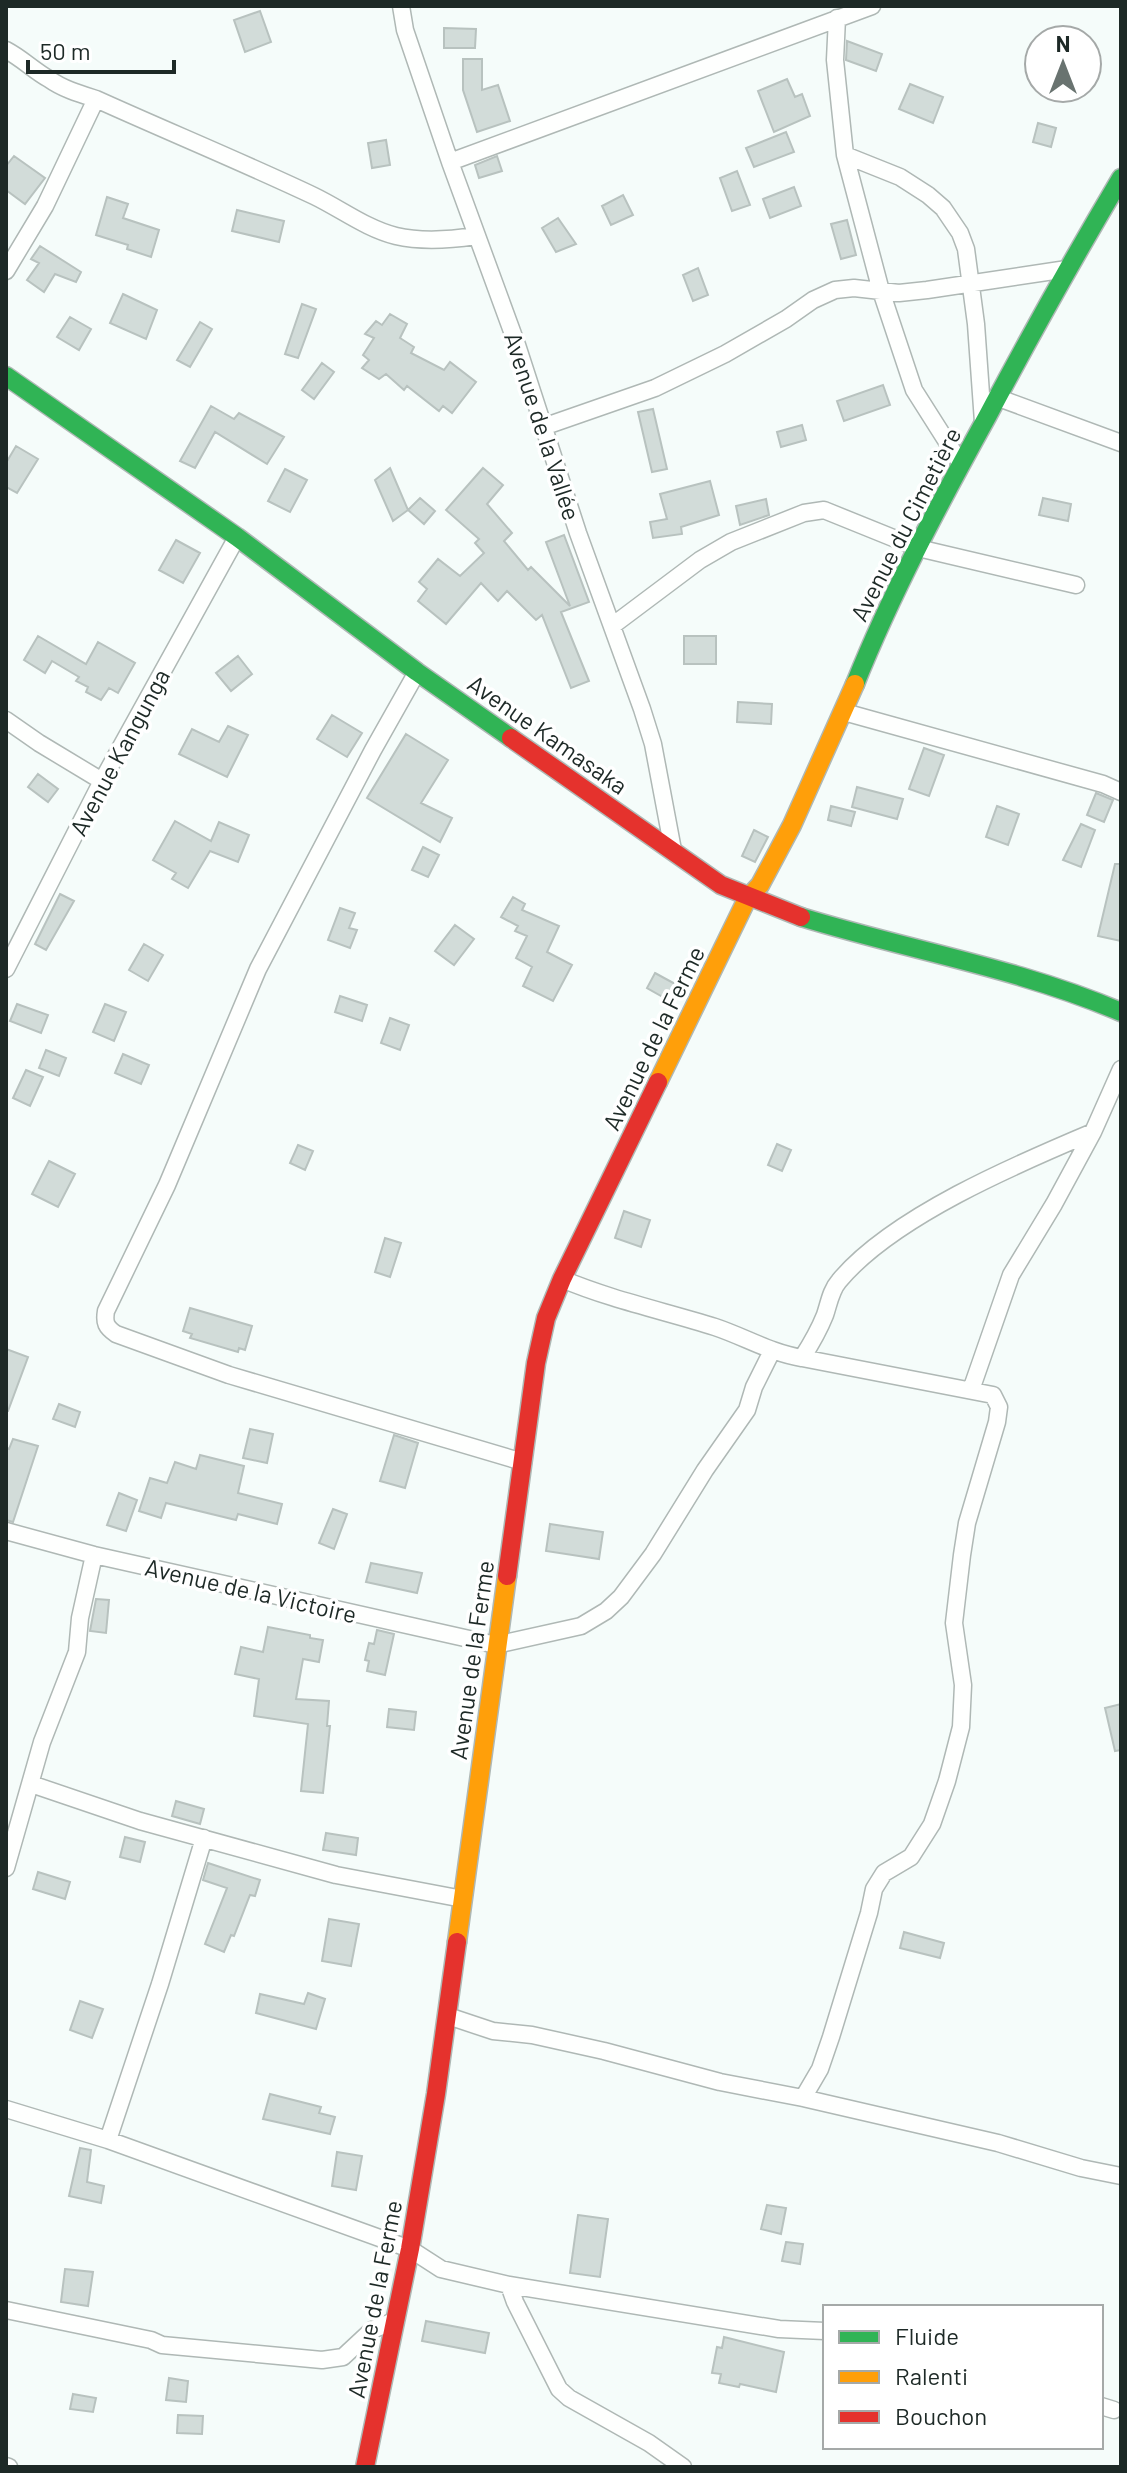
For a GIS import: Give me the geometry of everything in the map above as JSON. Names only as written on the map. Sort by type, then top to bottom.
[{"type":"street","name":"Avenue de la Vallée","points":[[401,6],[405,30],[475,236],[517,345],[555,469],[653,744],[673,850]]},
{"type":"street","points":[[450,162],[872,6]]},
{"type":"street","points":[[837,18],[835,60],[845,155],[881,291],[914,390],[961,464]]},
{"type":"street","points":[[6,50],[23,58],[48,79],[315,196],[368,226],[395,236],[437,240],[475,236]]},
{"type":"street","points":[[6,271],[45,206],[96,99]]},
{"type":"street","points":[[845,155],[900,177],[928,195],[943,208],[960,233],[966,249],[971,283],[983,422]]},
{"type":"street","name":"Avenue du Cimetière","points":[[747,899],[760,885],[780,848],[844,712],[879,625],[961,464],[1067,269],[1121,178]]},
{"type":"street","points":[[543,427],[655,388],[725,354],[835,290],[854,288],[899,293],[1067,269]]},
{"type":"street","name":"Avenue Kamasaka","points":[[6,376],[237,537],[417,672],[712,879],[747,899],[806,920],[1029,979],[1085,996],[1121,1012]]},
{"type":"street","points":[[996,397],[1121,443]]},
{"type":"street","points":[[612,626],[731,542],[804,513],[824,510],[918,548],[1076,585]]},
{"type":"street","name":"Avenue Kangunga","points":[[6,969],[102,781],[237,537]]},
{"type":"street","points":[[417,672],[258,969],[167,1185],[104,1320],[116,1334],[229,1375],[523,1462]]},
{"type":"street","points":[[844,712],[1103,784],[1121,792]]},
{"type":"street","points":[[6,720],[102,781]]},
{"type":"street","name":"Avenue de la Ferme","points":[[365,2467],[410,2249],[448,2016],[496,1645],[546,1318],[562,1279],[747,899]]},
{"type":"street","points":[[971,1390],[1011,1275],[1093,1132],[1121,1069]]},
{"type":"street","points":[[802,1358],[818,1331],[839,1280],[898,1231],[940,1204],[1093,1132]]},
{"type":"street","points":[[562,1279],[600,1295],[727,1331],[772,1351],[993,1395],[999,1407],[967,1523],[954,1623],[963,1685],[961,1727],[947,1781],[932,1824],[911,1857],[884,1873],[874,1889],[831,2037],[820,2069],[803,2098]]},
{"type":"street","points":[[496,1645],[581,1626],[606,1611],[621,1597],[653,1554],[747,1410],[754,1387],[772,1351]]},
{"type":"street","name":"Avenue de la Victoire","points":[[6,1531],[94,1555],[496,1645]]},
{"type":"street","points":[[6,1868],[57,1702],[77,1652],[80,1618],[94,1555]]},
{"type":"street","points":[[31,1784],[140,1821],[336,1875],[463,1899]]},
{"type":"street","points":[[108,2140],[204,1838]]},
{"type":"street","points":[[448,2016],[493,2031],[575,2045],[720,2082],[998,2143],[1081,2168],[1121,2176]]},
{"type":"street","points":[[6,2109],[108,2140],[410,2249],[441,2269],[509,2285],[779,2329],[823,2331]]},
{"type":"street","points":[[509,2285],[559,2389],[683,2467]]},
{"type":"street","points":[[6,2310],[173,2347],[334,2360],[343,2357],[372,2330],[394,2321]]},
{"type":"building","points":[[260,11],[271,42],[245,52],[234,20]]},
{"type":"building","points":[[444,28],[476,29],[475,48],[444,48]]},
{"type":"building","points":[[847,41],[882,54],[876,71],[846,60]]},
{"type":"building","points":[[463,59],[482,59],[482,90],[498,85],[510,121],[477,132],[463,90]]},
{"type":"building","points":[[787,79],[795,97],[802,94],[810,116],[774,132],[758,91]]},
{"type":"building","points":[[910,84],[943,97],[933,123],[899,109]]},
{"type":"building","points":[[1038,123],[1056,128],[1051,147],[1033,142]]},
{"type":"building","points":[[786,132],[794,152],[754,167],[746,148]]},
{"type":"building","points":[[386,140],[390,165],[372,168],[368,143]]},
{"type":"building","points":[[14,156],[45,178],[25,204],[6,190],[6,166]]},
{"type":"building","points":[[497,156],[502,171],[479,178],[475,165]]},
{"type":"building","points":[[737,171],[750,205],[732,211],[720,178]]},
{"type":"building","points":[[794,187],[801,206],[770,218],[763,199]]},
{"type":"building","points":[[623,195],[633,215],[611,225],[602,206]]},
{"type":"building","points":[[107,197],[128,204],[123,218],[159,230],[151,257],[127,249],[128,245],[96,235]]},
{"type":"building","points":[[237,210],[284,221],[279,242],[232,231]]},
{"type":"building","points":[[558,218],[576,244],[556,252],[542,228]]},
{"type":"building","points":[[847,220],[856,255],[841,259],[831,224]]},
{"type":"building","points":[[40,246],[81,272],[76,282],[55,274],[44,292],[27,280],[39,263],[31,259]]},
{"type":"building","points":[[698,268],[708,295],[693,301],[683,275]]},
{"type":"building","points":[[123,294],[157,310],[146,339],[110,323]]},
{"type":"building","points":[[302,304],[316,309],[298,358],[285,354]]},
{"type":"building","points":[[390,314],[407,324],[400,338],[414,347],[411,353],[444,370],[450,362],[476,382],[452,413],[443,406],[439,411],[407,386],[404,390],[386,374],[379,379],[362,368],[369,360],[363,355],[374,338],[365,334],[376,321],[382,325]]},
{"type":"building","points":[[70,317],[91,329],[79,350],[57,337]]},
{"type":"building","points":[[200,322],[212,329],[190,367],[177,360]]},
{"type":"building","points":[[322,363],[334,372],[314,399],[302,390]]},
{"type":"building","points":[[883,385],[890,405],[844,421],[837,401]]},
{"type":"building","points":[[211,406],[234,419],[239,413],[284,437],[267,464],[215,432],[195,468],[180,461]]},
{"type":"building","points":[[653,409],[667,469],[652,472],[638,412]]},
{"type":"building","points":[[802,425],[806,440],[781,447],[777,432]]},
{"type":"building","points":[[16,446],[38,459],[17,493],[6,487],[6,463]]},
{"type":"building","points":[[390,468],[408,510],[393,521],[375,480]]},
{"type":"building","points":[[483,468],[503,485],[487,504],[512,533],[504,541],[528,570],[531,567],[570,606],[546,542],[564,535],[589,602],[561,612],[589,681],[571,688],[542,615],[536,620],[507,591],[498,601],[481,583],[446,624],[418,601],[427,589],[419,582],[438,559],[460,576],[484,553],[475,543],[479,539],[446,510]]},
{"type":"building","points":[[285,469],[307,480],[290,512],[268,501]]},
{"type":"building","points":[[710,481],[719,515],[681,527],[682,534],[653,538],[650,522],[667,519],[660,494]]},
{"type":"building","points":[[420,498],[435,511],[424,524],[408,510]]},
{"type":"building","points":[[1043,498],[1071,504],[1068,521],[1039,515]]},
{"type":"building","points":[[766,499],[769,515],[740,525],[736,506]]},
{"type":"building","points":[[176,540],[200,553],[183,583],[159,570]]},
{"type":"building","points":[[38,636],[86,664],[98,642],[135,663],[118,693],[109,688],[101,700],[86,692],[88,687],[76,681],[79,677],[52,661],[45,673],[24,660]]},
{"type":"building","points":[[684,636],[716,636],[716,664],[684,664]]},
{"type":"building","points":[[238,656],[252,674],[231,691],[216,673]]},
{"type":"building","points":[[738,702],[772,704],[771,724],[737,722]]},
{"type":"building","points":[[332,715],[362,733],[347,757],[317,739]]},
{"type":"building","points":[[228,726],[248,735],[227,777],[179,754],[192,729],[219,742]]},
{"type":"building","points":[[406,734],[448,760],[421,803],[452,818],[440,842],[367,798]]},
{"type":"building","points":[[924,748],[944,755],[929,796],[909,789]]},
{"type":"building","points":[[38,774],[58,789],[48,802],[28,787]]},
{"type":"building","points":[[857,787],[903,799],[897,819],[852,807]]},
{"type":"building","points":[[1096,793],[1113,800],[1104,822],[1087,815]]},
{"type":"building","points":[[831,806],[855,812],[851,826],[828,820]]},
{"type":"building","points":[[997,806],[1019,814],[1008,845],[986,837]]},
{"type":"building","points":[[175,821],[211,841],[219,822],[249,835],[238,862],[210,851],[188,888],[172,879],[176,873],[153,860]]},
{"type":"building","points":[[1081,824],[1095,830],[1081,867],[1063,860]]},
{"type":"building","points":[[754,830],[768,837],[755,862],[742,856]]},
{"type":"building","points":[[423,847],[439,855],[428,877],[412,870]]},
{"type":"building","points":[[1115,864],[1121,864],[1121,941],[1098,936]]},
{"type":"building","points":[[60,894],[74,901],[46,950],[35,944]]},
{"type":"building","points":[[513,897],[525,904],[522,910],[559,926],[547,952],[572,965],[553,1001],[523,986],[532,967],[516,958],[527,936],[515,931],[518,926],[501,917]]},
{"type":"building","points":[[340,908],[355,913],[349,928],[357,930],[350,948],[328,940]]},
{"type":"building","points":[[455,925],[474,939],[454,965],[435,951]]},
{"type":"building","points":[[144,944],[163,955],[148,981],[129,970]]},
{"type":"building","points":[[655,973],[677,985],[668,1000],[647,988]]},
{"type":"building","points":[[340,996],[367,1005],[362,1021],[335,1012]]},
{"type":"building","points":[[17,1004],[48,1015],[41,1033],[10,1021]]},
{"type":"building","points":[[105,1004],[126,1012],[114,1041],[93,1032]]},
{"type":"building","points":[[390,1018],[409,1025],[400,1050],[381,1043]]},
{"type":"building","points":[[46,1050],[66,1058],[59,1076],[39,1068]]},
{"type":"building","points":[[123,1054],[149,1065],[141,1084],[115,1073]]},
{"type":"building","points":[[26,1070],[43,1077],[30,1106],[13,1098]]},
{"type":"building","points":[[777,1144],[791,1150],[782,1171],[768,1165]]},
{"type":"building","points":[[298,1145],[313,1151],[305,1170],[290,1163]]},
{"type":"building","points":[[49,1161],[75,1174],[58,1207],[32,1194]]},
{"type":"building","points":[[624,1211],[650,1220],[641,1247],[615,1238]]},
{"type":"building","points":[[385,1238],[401,1243],[390,1277],[375,1272]]},
{"type":"building","points":[[190,1308],[252,1326],[245,1350],[239,1348],[238,1352],[190,1338],[192,1334],[183,1331]]},
{"type":"building","points":[[6,1349],[28,1357],[8,1411],[6,1411]]},
{"type":"building","points":[[59,1404],[80,1412],[75,1427],[53,1419]]},
{"type":"building","points":[[250,1429],[273,1434],[267,1463],[243,1458]]},
{"type":"building","points":[[394,1435],[418,1443],[405,1488],[380,1481]]},
{"type":"building","points":[[13,1439],[38,1446],[13,1522],[6,1520],[6,1448],[9,1449]]},
{"type":"building","points":[[200,1455],[244,1466],[238,1493],[282,1504],[277,1524],[238,1514],[236,1520],[166,1503],[161,1518],[139,1511],[150,1478],[167,1483],[175,1462],[196,1469]]},
{"type":"building","points":[[119,1493],[137,1500],[126,1531],[107,1525]]},
{"type":"building","points":[[333,1509],[347,1514],[334,1549],[319,1543]]},
{"type":"building","points":[[550,1524],[603,1532],[599,1559],[546,1551]]},
{"type":"building","points":[[371,1563],[422,1573],[417,1593],[366,1582]]},
{"type":"building","points":[[96,1599],[109,1600],[106,1633],[90,1631]]},
{"type":"building","points":[[268,1627],[323,1640],[319,1662],[303,1659],[296,1699],[329,1701],[327,1726],[330,1726],[323,1793],[301,1791],[308,1724],[254,1716],[259,1679],[235,1674],[241,1647],[263,1652]]},
{"type":"building","points":[[377,1630],[394,1634],[385,1675],[367,1671],[369,1661],[365,1660],[369,1643],[374,1644]]},
{"type":"building","points":[[1121,1704],[1121,1750],[1115,1751],[1105,1708]]},
{"type":"building","points":[[389,1709],[416,1712],[414,1730],[387,1727]]},
{"type":"building","points":[[176,1801],[204,1809],[200,1824],[172,1816]]},
{"type":"building","points":[[326,1833],[358,1838],[356,1855],[323,1850]]},
{"type":"building","points":[[125,1837],[145,1842],[140,1862],[120,1857]]},
{"type":"building","points":[[208,1863],[260,1880],[255,1896],[250,1895],[234,1936],[231,1935],[224,1952],[205,1944],[227,1888],[203,1880]]},
{"type":"building","points":[[38,1872],[70,1882],[65,1899],[33,1889]]},
{"type":"building","points":[[329,1919],[359,1924],[351,1966],[322,1961]]},
{"type":"building","points":[[904,1932],[944,1943],[940,1958],[900,1948]]},
{"type":"building","points":[[308,1993],[325,1999],[316,2029],[256,2013],[260,1994],[304,2004]]},
{"type":"building","points":[[80,2001],[103,2009],[92,2038],[70,2030]]},
{"type":"building","points":[[270,2094],[321,2107],[319,2113],[335,2117],[330,2134],[263,2119]]},
{"type":"building","points":[[80,2148],[91,2150],[87,2182],[104,2186],[101,2203],[69,2196]]},
{"type":"building","points":[[337,2152],[362,2156],[356,2190],[332,2186]]},
{"type":"building","points":[[767,2205],[786,2208],[781,2234],[761,2229]]},
{"type":"building","points":[[578,2215],[608,2219],[600,2277],[570,2273]]},
{"type":"building","points":[[786,2242],[803,2244],[800,2264],[782,2261]]},
{"type":"building","points":[[65,2269],[93,2272],[88,2306],[61,2302]]},
{"type":"building","points":[[426,2321],[489,2333],[485,2353],[422,2341]]},
{"type":"building","points":[[724,2337],[784,2352],[776,2392],[719,2383],[721,2374],[712,2373],[717,2347],[722,2348]]},
{"type":"building","points":[[169,2378],[188,2381],[186,2402],[166,2400]]},
{"type":"building","points":[[73,2394],[96,2398],[93,2412],[70,2409]]},
{"type":"building","points":[[178,2415],[203,2416],[202,2434],[177,2433]]},
{"type":"traffic: fast","points":[[855,684],[884,616],[934,515],[1121,178]]},
{"type":"traffic: fast","points":[[6,376],[237,537],[511,738]]},
{"type":"traffic: fast","points":[[801,917],[1003,971],[1121,1012]]},
{"type":"traffic: slow","points":[[658,1082],[747,899],[760,885],[792,825],[855,684]]},
{"type":"traffic: slow","points":[[457,1942],[507,1576]]},
{"type":"traffic: jam","points":[[511,738],[721,885],[801,917]]},
{"type":"traffic: jam","points":[[507,1576],[536,1363],[546,1318],[658,1082]]},
{"type":"traffic: jam","points":[[365,2467],[410,2249],[457,1942]]}]
